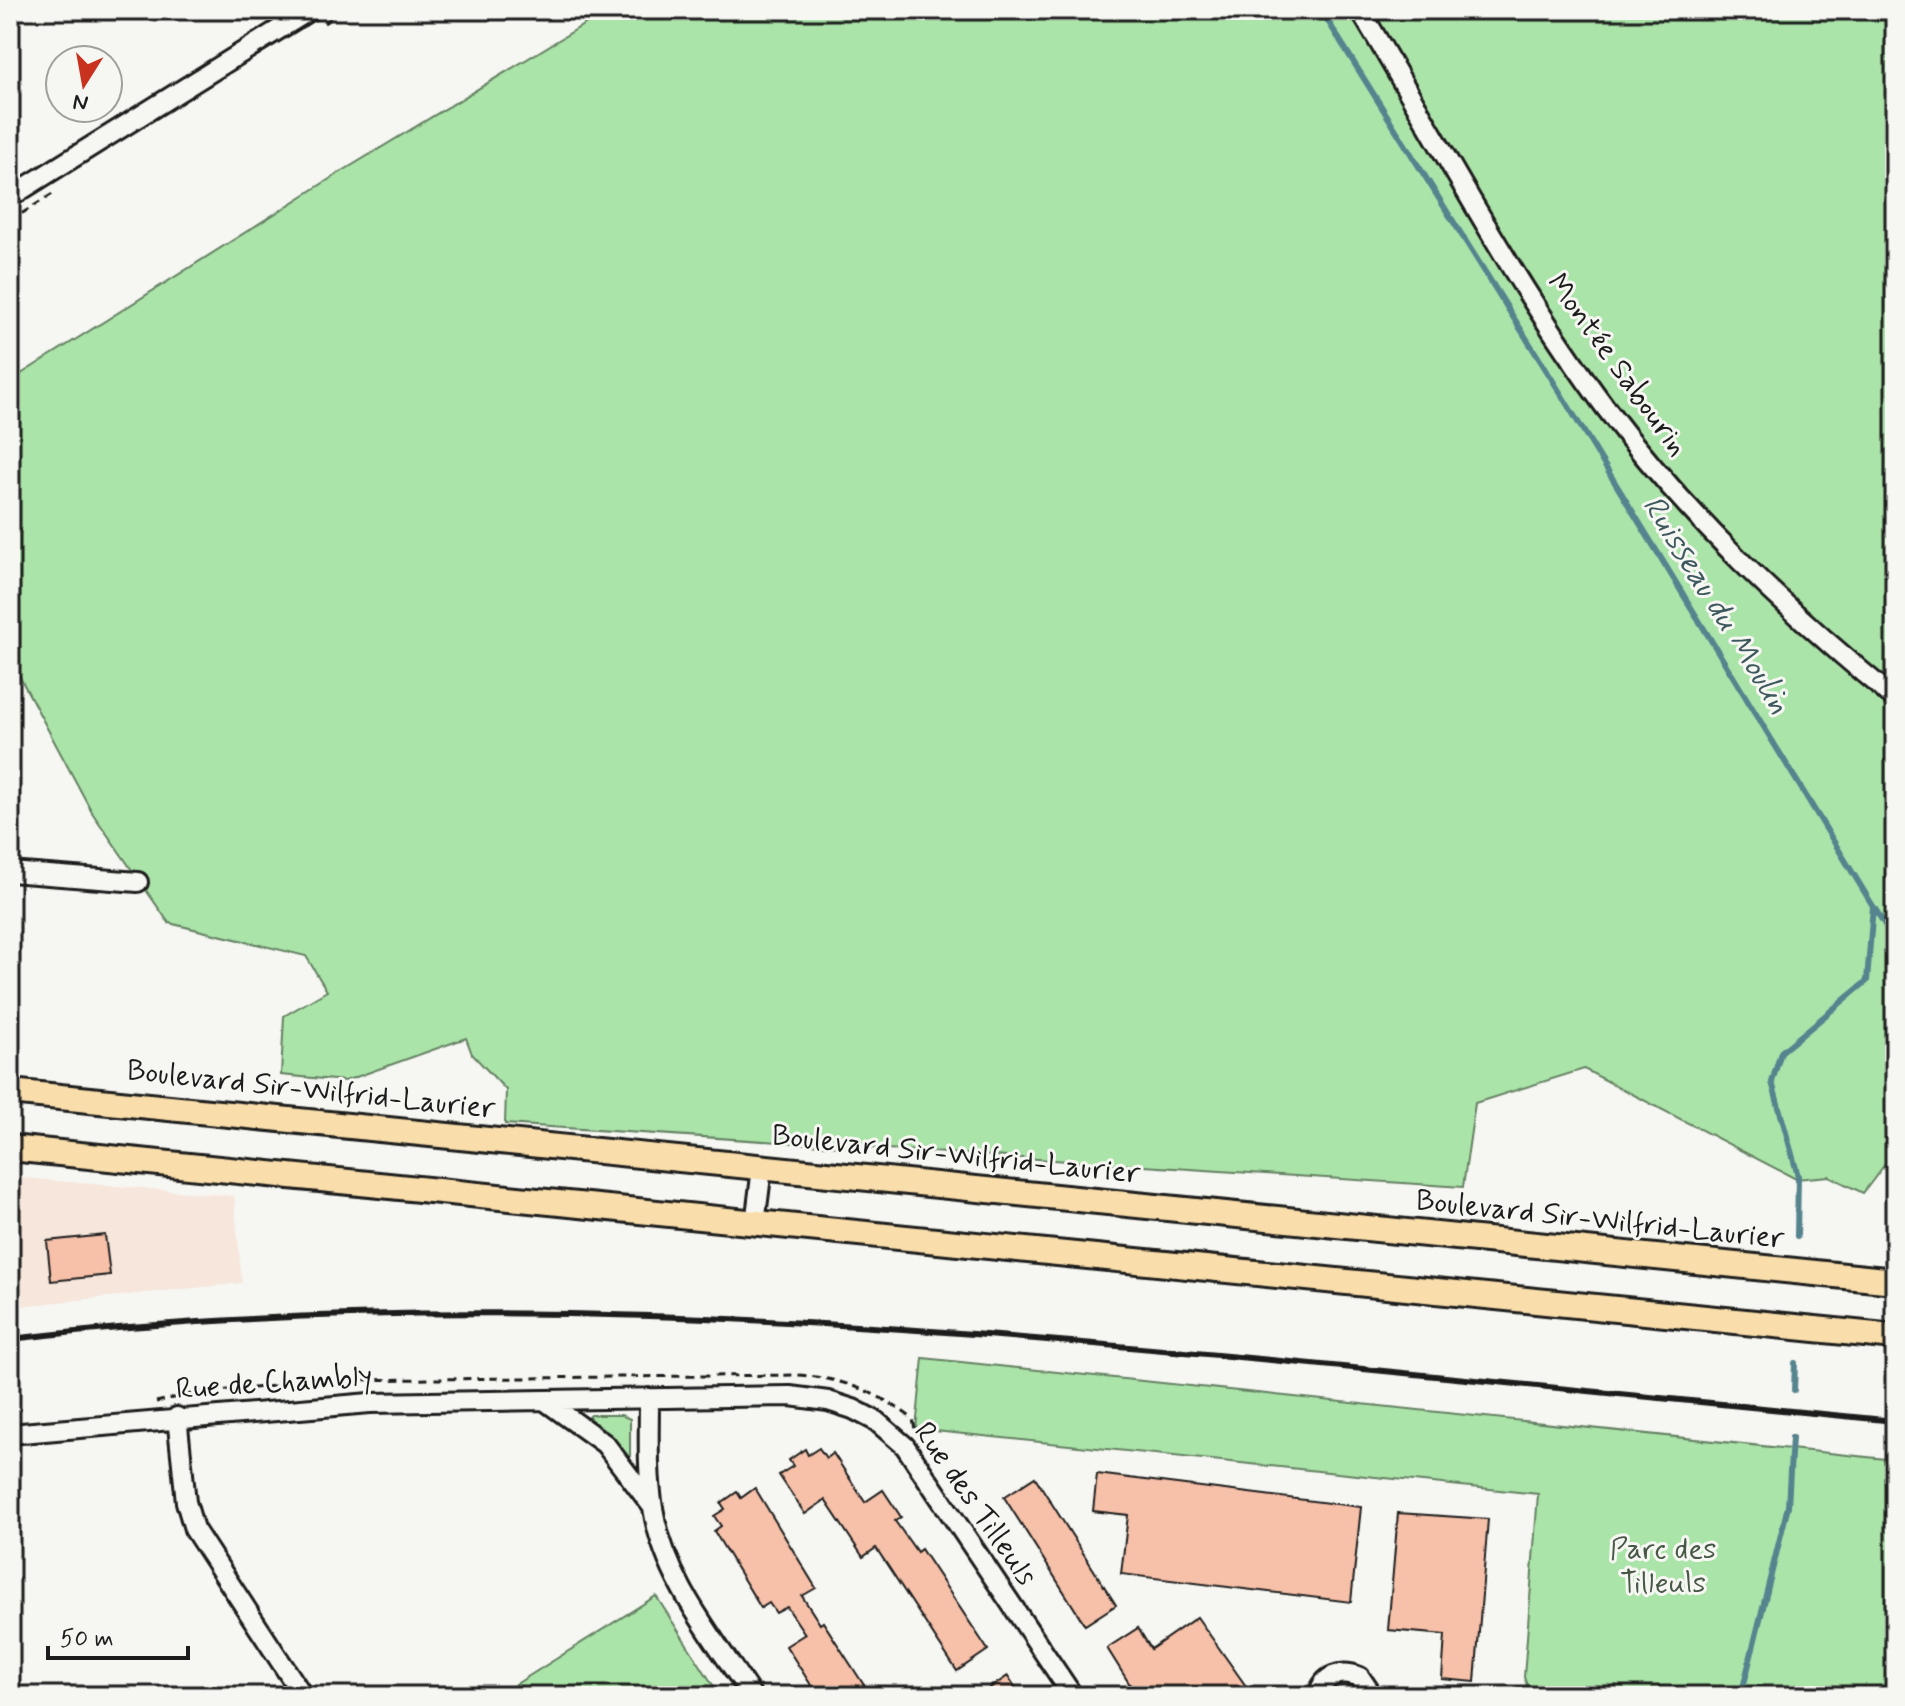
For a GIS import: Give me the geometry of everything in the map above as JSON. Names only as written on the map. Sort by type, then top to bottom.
[{"type":"main road","name":"Boulevard Sir-Wilfrid-Laurier","points":[[10,1092],[1895,1281]]},
{"type":"main road","points":[[10,1148],[1895,1337]]},
{"type":"street","points":[[10,197],[310,10]]},
{"type":"street","name":"Montée Sabourin","points":[[1360,10],[1533,300],[1608,410],[1741,564],[1816,635],[1895,699]]},
{"type":"street","points":[[10,872],[138,882]]},
{"type":"street","points":[[755,1224],[762,1168]]},
{"type":"street","name":"Rue des Tilleuls","points":[[649,1398],[803,1397],[841,1404],[876,1421],[905,1446],[923,1468],[1073,1696]]},
{"type":"street","points":[[649,1398],[653,1507],[659,1537],[675,1577],[752,1696]]},
{"type":"street","name":"Rue de Chambly","points":[[10,1434],[177,1417],[370,1403],[649,1398]]},
{"type":"street","points":[[544,1400],[605,1444],[653,1507]]},
{"type":"street","points":[[177,1417],[186,1502],[194,1529],[303,1696]]},
{"type":"street","points":[[1318,1696],[1325,1682],[1341,1673],[1360,1677],[1373,1696]]},
{"type":"path","points":[[195,1393],[196,1402]]},
{"type":"shaded area","points":[[10,1177],[234,1196],[242,1283],[10,1307]]},
{"type":"green space","points":[[608,10],[1895,10],[1895,1151],[1863,1193],[1829,1176],[1796,1179],[1584,1069],[1475,1103],[1463,1187],[505,1124],[506,1090],[472,1054],[466,1038],[345,1081],[281,1075],[284,1016],[327,991],[306,956],[169,923],[93,814],[14,666],[10,654],[10,381],[336,175]]},
{"type":"green space","name":"Parc des Tilleuls","points":[[923,1358],[1895,1460],[1895,1696],[1531,1696],[1524,1677],[1538,1494],[916,1429]]},
{"type":"green space","points":[[621,1415],[630,1419],[630,1464],[589,1417]]},
{"type":"green space","points":[[656,1596],[720,1696],[504,1696],[502,1693]]},
{"type":"building","points":[[105,1235],[110,1275],[51,1281],[47,1241]]},
{"type":"building","points":[[819,1448],[826,1458],[833,1453],[865,1502],[883,1490],[901,1517],[895,1521],[917,1552],[921,1549],[988,1650],[957,1671],[876,1548],[863,1557],[825,1500],[805,1514],[779,1475],[793,1466],[789,1460],[805,1449],[808,1455]]},
{"type":"building","points":[[1097,1474],[1361,1507],[1351,1602],[1121,1574],[1128,1515],[1093,1511]]},
{"type":"building","points":[[1035,1477],[1116,1605],[1085,1625],[1004,1497]]},
{"type":"building","points":[[755,1488],[816,1588],[802,1596],[820,1624],[823,1622],[871,1696],[818,1696],[786,1646],[805,1634],[787,1607],[776,1613],[769,1603],[761,1608],[714,1531],[721,1526],[714,1516],[725,1509],[721,1503],[737,1492],[741,1498]]},
{"type":"building","points":[[1398,1513],[1488,1519],[1475,1682],[1442,1679],[1445,1635],[1388,1630]]},
{"type":"building","points":[[1197,1617],[1253,1696],[1137,1696],[1107,1648],[1138,1628],[1151,1649]]},
{"type":"building","points":[[1008,1676],[1021,1696],[978,1696]]},
{"type":"waterway","name":"Ruisseau du Moulin","points":[[1321,10],[1550,376],[1873,906],[1867,981],[1781,1052],[1772,1082],[1798,1176],[1797,1236]]},
{"type":"waterway","points":[[1873,906],[1895,940]]},
{"type":"waterway","name":"Ruisseau du Moulin","points":[[1794,1390],[1795,1363]]},
{"type":"waterway","name":"Ruisseau du Moulin","points":[[1741,1696],[1788,1506],[1792,1437]]},
{"type":"railway","points":[[10,1339],[168,1324],[325,1316],[483,1313],[641,1316],[799,1323],[1114,1346],[1895,1421]]}]
